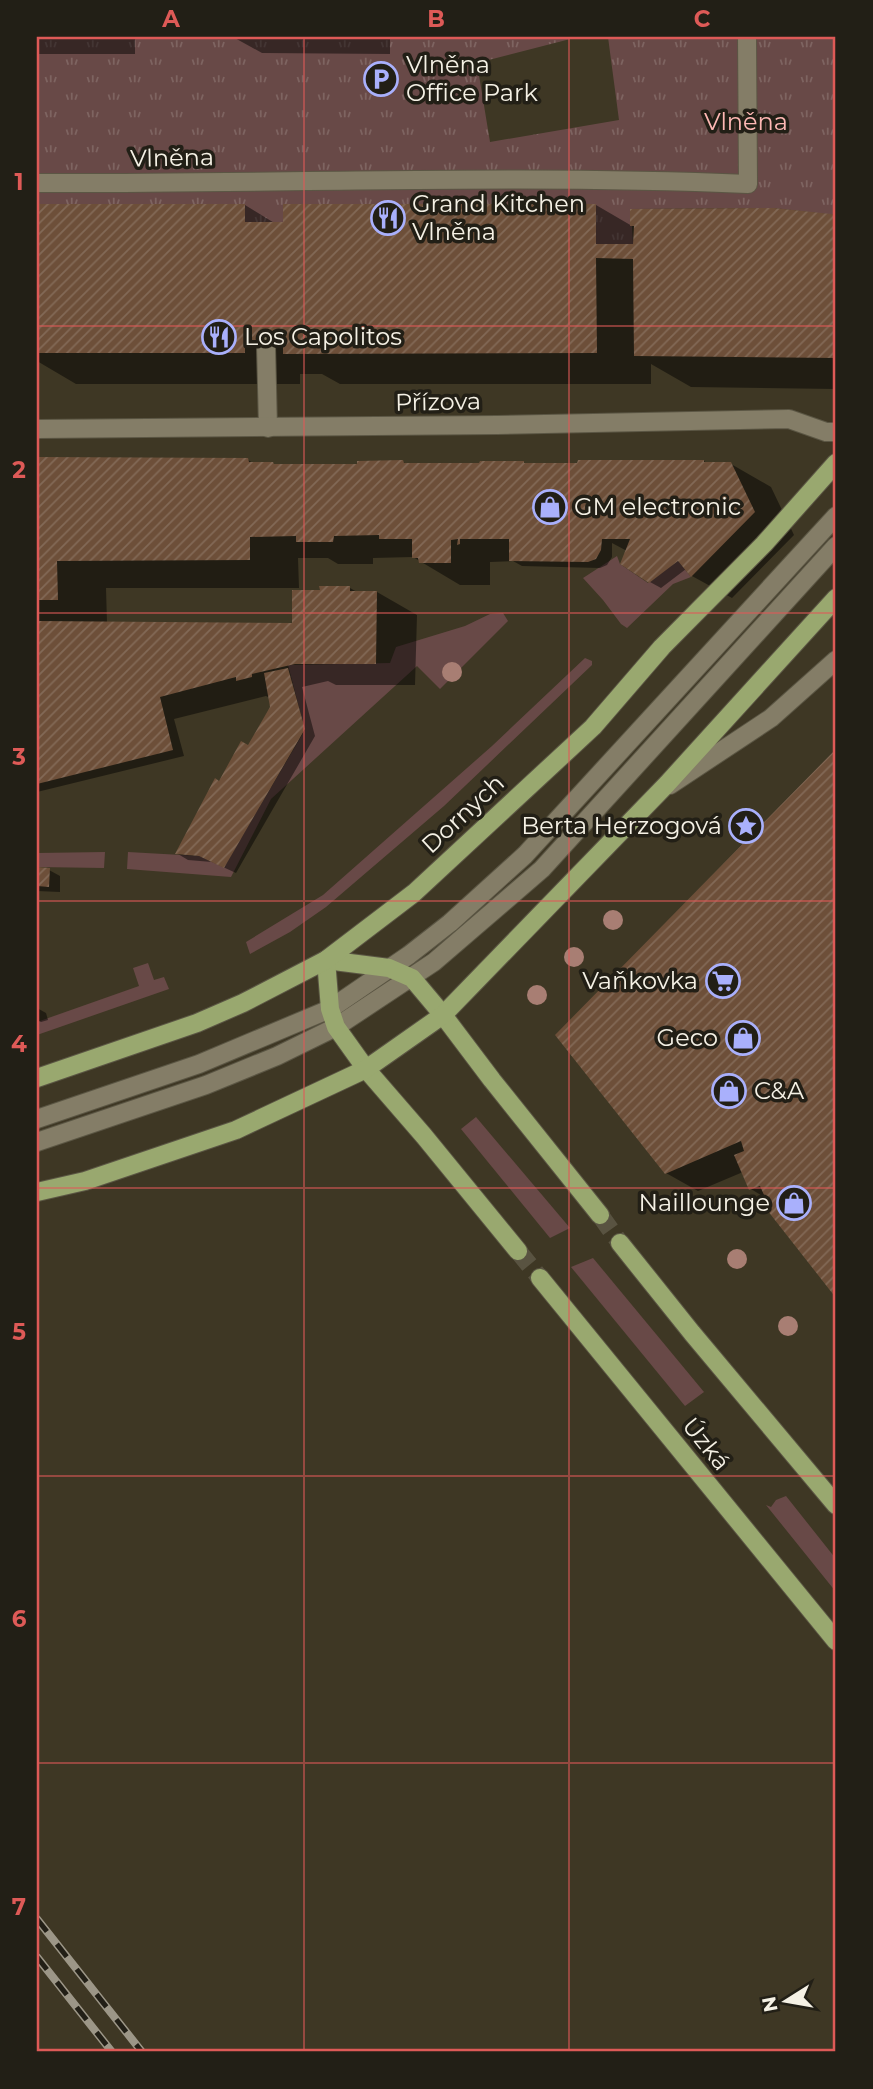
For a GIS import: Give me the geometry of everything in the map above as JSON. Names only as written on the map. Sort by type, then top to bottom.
[{"type":"main road","name":"Dornych","points":[[37,1078],[197,1023],[243,1003],[326,960],[414,893],[593,727],[663,647],[764,544],[836,463]]},
{"type":"main road","points":[[37,1192],[85,1181],[236,1130],[366,1069],[443,1015],[658,793],[836,598]]},
{"type":"main road","points":[[518,1251],[366,1069],[336,1027],[330,1009],[326,960],[389,968],[412,978],[600,1215]]},
{"type":"main road","points":[[620,1243],[836,1505]]},
{"type":"main road","name":"Úzká","points":[[540,1278],[836,1641]]},
{"type":"street","name":"Vlněna","points":[[37,183],[432,179],[639,180],[748,184],[747,37]]},
{"type":"street","points":[[266,346],[268,428]]},
{"type":"street","name":"Přízova","points":[[37,429],[789,419],[826,432],[836,432]]},
{"type":"street","points":[[37,1119],[199,1064],[330,1009],[450,923],[525,855],[836,516]]},
{"type":"street","points":[[37,1142],[218,1080],[277,1056],[336,1027],[412,978],[542,869],[836,546]]},
{"type":"street","points":[[658,793],[771,718],[835,662]]},
{"type":"green space","name":"Vlněna","points":[[37,37],[578,37],[477,63],[490,142],[619,120],[608,37],[836,37],[836,215],[774,208],[631,209],[633,244],[596,244],[596,204],[283,204],[283,222],[245,222],[245,204],[37,204]]},
{"type":"green space","points":[[617,556],[620,564],[648,583],[678,561],[691,577],[673,584],[627,628],[583,578]]},
{"type":"green space","points":[[503,613],[508,621],[440,689],[417,666],[271,799],[231,877],[127,869],[128,852],[199,856],[224,867],[305,730],[288,665],[390,663],[396,647],[465,626],[490,614]]},
{"type":"green space","points":[[585,658],[592,661],[592,665],[444,806],[326,907],[290,932],[250,954],[246,942],[323,895],[492,746]]},
{"type":"green space","points":[[105,852],[104,868],[37,867],[37,853]]},
{"type":"green space","points":[[148,963],[154,980],[164,977],[169,989],[37,1035],[37,1022],[139,986],[133,968]]},
{"type":"green space","points":[[476,1117],[570,1228],[550,1238],[461,1129]]},
{"type":"green space","points":[[593,1258],[704,1392],[685,1406],[571,1267]]},
{"type":"green space","points":[[786,1496],[836,1559],[836,1592],[766,1505],[771,1507],[776,1500]]},
{"type":"building","points":[[37,204],[245,204],[245,222],[283,222],[283,204],[596,204],[596,244],[633,244],[634,226],[630,226],[630,209],[774,208],[831,214],[836,215],[836,358],[634,356],[633,259],[596,258],[597,353],[283,354],[283,344],[245,343],[245,353],[37,353]]},
{"type":"building","points":[[37,457],[248,458],[249,462],[274,464],[357,464],[357,461],[403,460],[404,463],[577,463],[578,460],[731,462],[755,512],[691,577],[678,561],[649,583],[620,564],[630,539],[602,539],[601,550],[596,559],[588,562],[509,561],[509,539],[460,539],[460,544],[457,545],[458,539],[451,540],[451,563],[419,563],[418,558],[412,558],[412,539],[379,539],[379,535],[334,536],[333,542],[296,542],[296,536],[250,537],[250,560],[57,561],[58,600],[37,600]]},
{"type":"building","points":[[319,586],[350,586],[350,591],[377,591],[376,664],[295,664],[252,674],[252,677],[236,681],[236,677],[160,697],[173,750],[37,784],[37,621],[292,623],[292,590],[320,590]]},
{"type":"building","points":[[288,668],[305,729],[224,868],[199,856],[175,854],[215,778],[219,781],[241,741],[248,745],[270,707],[264,673]]},
{"type":"building","name":"Vaňkovka","points":[[836,749],[836,1298],[757,1197],[764,1195],[760,1186],[749,1190],[734,1155],[744,1151],[741,1141],[665,1174],[555,1035]]},
{"type":"building","points":[[37,867],[50,868],[49,887],[37,886]]},
{"type":"tunnel","points":[[600,1215],[620,1243]]},
{"type":"tunnel","points":[[518,1251],[540,1278]]},
{"type":"railway","points":[[37,1919],[142,2052]]},
{"type":"railway","points":[[37,1957],[112,2052]]},
{"type":"place","name":"Vlněna Office Park","points":[[381,79]]},
{"type":"place","name":"Grand Kitchen Vlněna","points":[[388,218]]},
{"type":"place","name":"Los Capolitos","points":[[219,337]]},
{"type":"place","name":"GM electronic","points":[[550,507]]},
{"type":"place","name":"Berta Herzogová","points":[[746,826]]},
{"type":"place","name":"Vaňkovka","points":[[723,981]]},
{"type":"place","name":"Geco","points":[[743,1038]]},
{"type":"place","name":"C&A","points":[[729,1091]]},
{"type":"place","name":"Naillounge","points":[[794,1203]]}]
